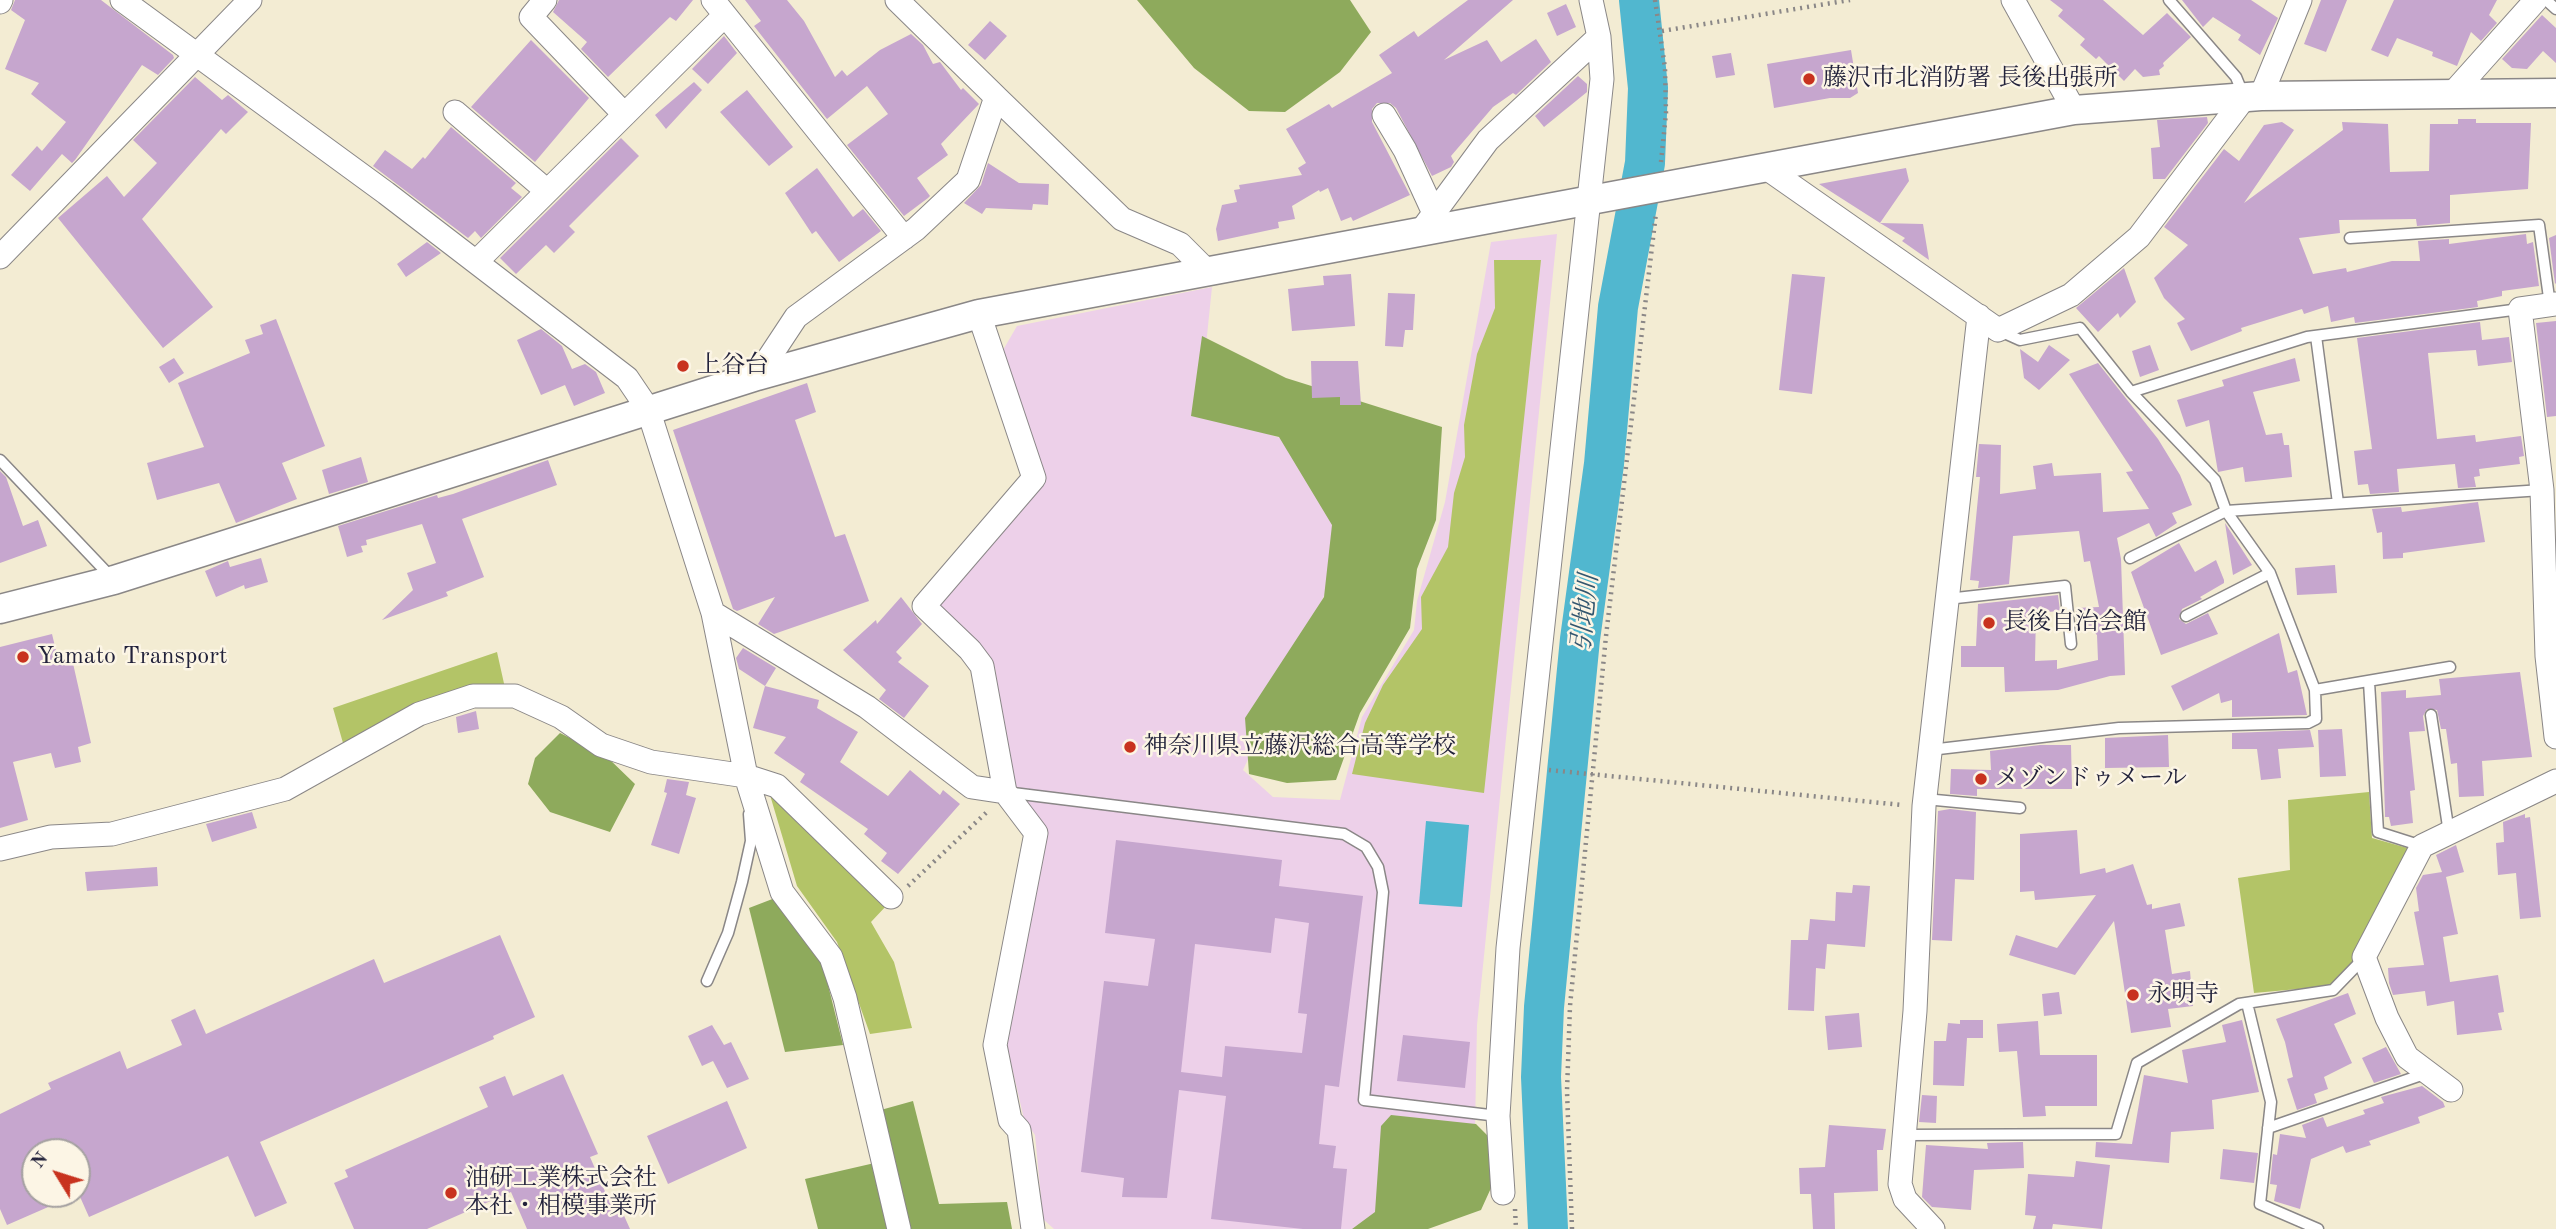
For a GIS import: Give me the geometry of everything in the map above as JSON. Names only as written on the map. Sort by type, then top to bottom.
[{"type":"street","points":[[122,0],[476,262],[627,378],[648,409],[713,612],[746,776],[782,892],[831,957],[845,998],[900,1229]]},
{"type":"street","points":[[0,257],[250,0]]},
{"type":"street","points":[[545,0],[531,17],[624,114]]},
{"type":"street","points":[[897,0],[1122,219],[1180,244],[1206,270]]},
{"type":"street","points":[[1503,1194],[1497,1116],[1508,948],[1550,542],[1597,200],[1602,79],[1599,37],[1591,0]]},
{"type":"street","points":[[2013,0],[2074,110]]},
{"type":"street","points":[[1989,323],[2071,295],[2139,237],[2253,96],[2301,0]]},
{"type":"street","points":[[2452,94],[2536,0]]},
{"type":"street","points":[[476,262],[624,114],[719,7],[904,238]]},
{"type":"street","points":[[1427,221],[1488,140],[1599,37]]},
{"type":"street","points":[[0,609],[114,580],[648,409],[979,314],[1206,270],[1427,221],[1597,200],[2074,110],[2253,96],[2556,93]]},
{"type":"street","points":[[757,376],[796,317],[904,238],[968,180],[996,97]]},
{"type":"street","points":[[455,112],[547,191]]},
{"type":"street","points":[[1384,114],[1405,150],[1427,221]]},
{"type":"street","points":[[1765,167],[1989,323]]},
{"type":"street","points":[[2553,305],[2520,310],[2542,490],[2547,656],[2556,737]]},
{"type":"street","points":[[979,314],[1034,478],[924,606],[970,650],[982,666],[1004,792],[1035,833],[995,1045],[1010,1120],[1019,1130],[1033,1229]]},
{"type":"street","points":[[1933,1229],[1905,1199],[1900,1184],[1906,1135],[1917,802],[1930,750],[1947,599],[1989,323]]},
{"type":"street","points":[[713,612],[867,707],[972,787],[1004,792]]},
{"type":"street","points":[[0,849],[51,837],[113,834],[285,789],[419,713],[473,696],[515,696],[561,717],[601,745],[651,762],[746,776],[777,786],[891,897]]},
{"type":"street","points":[[2451,1090],[2407,1057],[2387,1018],[2364,957],[2422,846],[2556,781]]},
{"type":"lane","points":[[2169,0],[2253,96]]},
{"type":"lane","points":[[2546,0],[2556,9]]},
{"type":"lane","points":[[2350,238],[2539,225],[2553,305]]},
{"type":"lane","points":[[2132,392],[2316,336],[2520,310]]},
{"type":"lane","points":[[1930,750],[2119,728],[2308,723],[2316,719],[2315,690],[2270,573],[2226,511],[2215,480],[2132,392],[2080,328],[2020,340],[1989,323]]},
{"type":"lane","points":[[2316,336],[2338,503]]},
{"type":"lane","points":[[0,460],[114,580]]},
{"type":"lane","points":[[2130,558],[2226,511],[2542,490]]},
{"type":"lane","points":[[2186,616],[2270,573]]},
{"type":"lane","points":[[1947,599],[2065,586],[2071,644]]},
{"type":"lane","points":[[2315,690],[2450,667]]},
{"type":"lane","points":[[2369,682],[2378,832],[2422,846]]},
{"type":"lane","points":[[2431,715],[2449,834]]},
{"type":"lane","points":[[707,981],[728,933],[751,841],[746,776]]},
{"type":"lane","points":[[1004,792],[1344,834],[1366,847],[1378,867],[1383,892],[1364,1100],[1497,1116]]},
{"type":"lane","points":[[1917,802],[2020,807]]},
{"type":"lane","points":[[1906,1135],[2116,1133],[2137,1063],[2247,1003],[2333,990],[2364,957]]},
{"type":"lane","points":[[2247,1003],[2271,1102],[2260,1205],[2318,1229]]},
{"type":"lane","points":[[2268,1128],[2427,1073]]},
{"type":"path","points":[[1572,1229],[1567,1091],[1570,1006],[1589,775],[1655,188],[1666,113],[1662,31],[1655,0]]},
{"type":"path","points":[[1662,31],[1850,0]]},
{"type":"path","points":[[1547,770],[1917,802]]},
{"type":"path","points":[[891,897],[945,854],[1004,792]]},
{"type":"shaded area","name":"神奈川県立藤沢総合高等学校","points":[[1557,234],[1477,1025],[1474,1180],[1367,1229],[1054,1229],[1043,1219],[1035,1135],[1024,1119],[1007,1046],[1048,833],[1028,816],[1011,780],[995,668],[938,606],[1039,481],[999,357],[1017,326],[1212,287],[1201,394],[1207,414],[1320,451],[1363,512],[1243,770],[1273,797],[1340,800],[1362,717],[1414,630],[1417,601],[1445,502],[1491,242]]},
{"type":"green space","points":[[1137,0],[1350,0],[1371,32],[1340,72],[1285,112],[1249,111],[1194,68]]},
{"type":"green space","points":[[1494,260],[1541,260],[1484,793],[1352,774],[1365,723],[1383,685],[1422,629],[1421,597],[1448,547],[1454,493],[1465,457],[1464,425],[1477,354],[1495,308]]},
{"type":"green space","points":[[1202,336],[1286,378],[1442,427],[1436,520],[1417,569],[1410,628],[1360,713],[1336,780],[1287,783],[1249,774],[1245,718],[1324,597],[1332,525],[1279,437],[1191,416]]},
{"type":"green space","points":[[497,652],[505,688],[345,750],[333,708]]},
{"type":"green space","points":[[560,733],[606,756],[635,784],[610,832],[550,812],[528,784],[535,758]]},
{"type":"green space","points":[[2369,792],[2372,838],[2411,849],[2359,956],[2331,986],[2254,993],[2238,878],[2290,870],[2288,800]]},
{"type":"green space","points":[[770,795],[887,905],[871,922],[894,962],[912,1028],[870,1034],[837,942],[797,886]]},
{"type":"green space","points":[[775,898],[822,961],[843,1045],[785,1052],[749,908]]},
{"type":"green space","points":[[913,1101],[939,1204],[1007,1202],[1012,1229],[818,1229],[805,1179],[879,1162],[870,1113]]},
{"type":"green space","points":[[1391,1115],[1476,1124],[1489,1137],[1491,1188],[1481,1210],[1428,1229],[1352,1229],[1375,1212],[1381,1126]]},
{"type":"water","points":[[1426,821],[1469,825],[1462,907],[1419,904]]},
{"type":"building","points":[[15,0],[101,0],[174,58],[158,75],[142,65],[75,160],[72,163],[62,154],[30,191],[11,175],[37,146],[42,151],[66,122],[31,94],[39,83],[5,69],[25,20],[11,10]]},
{"type":"building","points":[[559,0],[693,0],[676,21],[670,17],[608,77],[581,49],[587,42],[553,12]]},
{"type":"building","points":[[745,0],[787,0],[804,21],[835,77],[842,70],[847,76],[880,50],[911,34],[923,45],[933,64],[940,62],[961,90],[963,88],[979,104],[941,144],[948,155],[917,178],[930,196],[928,198],[904,216],[847,145],[888,114],[867,86],[827,119],[754,26],[761,21]]},
{"type":"building","points":[[1468,0],[1513,0],[1444,60],[1487,40],[1501,62],[1536,39],[1551,62],[1516,95],[1513,93],[1493,107],[1451,156],[1454,162],[1451,167],[1432,176],[1396,108],[1390,103],[1377,103],[1372,109],[1372,122],[1410,195],[1353,221],[1351,217],[1341,221],[1328,188],[1320,192],[1319,190],[1292,206],[1295,219],[1278,222],[1279,228],[1218,241],[1216,229],[1222,205],[1237,202],[1234,190],[1240,189],[1239,185],[1302,175],[1298,168],[1306,163],[1286,129],[1329,104],[1332,108],[1392,73],[1379,55],[1414,31],[1418,37]]},
{"type":"building","points":[[2050,0],[2103,0],[2143,35],[2167,13],[2191,37],[2163,63],[2164,66],[2159,70],[2160,75],[2143,77],[2135,69],[2124,81],[2099,56],[2096,59],[2080,45],[2085,39],[2058,16],[2063,10]]},
{"type":"building","points":[[2182,0],[2251,0],[2278,18],[2260,55],[2238,40],[2241,35],[2213,17],[2203,27]]},
{"type":"building","points":[[2321,0],[2347,0],[2326,52],[2304,44]]},
{"type":"building","points":[[2394,0],[2497,0],[2489,15],[2497,23],[2481,41],[2471,32],[2457,66],[2432,56],[2433,52],[2397,38],[2388,57],[2371,50]]},
{"type":"building","points":[[1566,4],[1576,27],[1557,36],[1547,13]]},
{"type":"building","points":[[2542,15],[2556,28],[2556,63],[2543,51],[2527,69],[2512,68],[2502,59]]},
{"type":"building","points":[[990,21],[1007,36],[985,60],[968,45]]},
{"type":"building","points":[[724,36],[737,53],[708,84],[692,69]]},
{"type":"building","points":[[531,40],[589,98],[535,162],[471,107]]},
{"type":"building","points":[[1851,50],[1858,93],[1850,98],[1830,98],[1774,108],[1767,64]]},
{"type":"building","points":[[1731,53],[1735,75],[1716,78],[1712,56]]},
{"type":"building","points":[[1578,76],[1587,84],[1587,92],[1544,127],[1535,116]]},
{"type":"building","points":[[195,77],[222,100],[228,95],[248,112],[226,134],[221,129],[142,219],[213,307],[163,348],[58,218],[107,176],[124,197],[157,163],[133,140]]},
{"type":"building","points":[[694,82],[702,90],[666,129],[655,115]]},
{"type":"building","points":[[747,90],[793,147],[769,166],[720,112]]},
{"type":"building","points":[[2207,117],[2208,123],[2165,179],[2153,179],[2151,148],[2160,147],[2157,120]]},
{"type":"building","points":[[2458,119],[2476,119],[2476,123],[2531,123],[2528,189],[2450,195],[2450,223],[2417,226],[2416,219],[2339,220],[2340,233],[2299,238],[2313,274],[2346,268],[2347,272],[2392,261],[2420,261],[2418,241],[2449,239],[2449,244],[2526,234],[2527,244],[2533,242],[2539,286],[2502,291],[2502,296],[2477,301],[2478,307],[2355,323],[2354,317],[2331,322],[2328,306],[2304,314],[2302,309],[2241,328],[2242,331],[2191,351],[2177,323],[2185,319],[2164,298],[2154,278],[2188,245],[2164,227],[2224,149],[2239,161],[2264,125],[2282,122],[2294,130],[2244,203],[2343,130],[2342,122],[2388,124],[2390,172],[2429,171],[2430,124],[2458,124]]},
{"type":"building","points":[[451,127],[516,183],[511,188],[522,197],[481,238],[475,231],[468,238],[373,166],[385,150],[412,169],[423,157],[425,159]]},
{"type":"building","points":[[621,138],[639,156],[569,226],[575,232],[554,253],[546,245],[516,274],[500,258]]},
{"type":"building","points":[[988,163],[1019,183],[1049,184],[1048,205],[1033,204],[1032,210],[986,208],[982,214],[964,203],[981,185]]},
{"type":"building","points":[[817,168],[853,217],[863,209],[881,231],[839,262],[816,231],[812,234],[785,193]]},
{"type":"building","points":[[1906,168],[1909,181],[1880,223],[1819,184]]},
{"type":"building","points":[[1880,223],[1923,224],[1929,260],[1902,241],[1905,238]]},
{"type":"building","points":[[2556,235],[2556,283],[2555,284],[2549,238]]},
{"type":"building","points":[[427,242],[441,253],[406,277],[397,264]]},
{"type":"building","points":[[2124,268],[2136,302],[2120,318],[2118,313],[2098,332],[2076,308]]},
{"type":"building","points":[[1351,274],[1355,326],[1292,331],[1288,289],[1324,285],[1323,276]]},
{"type":"building","points":[[1792,274],[1825,277],[1812,394],[1779,390]]},
{"type":"building","points":[[1388,293],[1415,294],[1413,330],[1405,330],[1403,347],[1385,346]]},
{"type":"building","points":[[276,319],[325,446],[282,463],[297,499],[236,523],[219,483],[157,500],[147,463],[204,447],[178,383],[250,353],[245,340],[263,334],[260,325]]},
{"type":"building","points":[[2556,321],[2556,416],[2547,417],[2536,323]]},
{"type":"building","points":[[2480,322],[2482,340],[2509,337],[2512,362],[2478,366],[2476,350],[2428,353],[2437,439],[2475,435],[2476,442],[2521,436],[2524,456],[2519,457],[2520,464],[2479,469],[2480,476],[2474,477],[2476,487],[2458,488],[2455,464],[2397,469],[2399,492],[2370,494],[2368,484],[2358,485],[2354,451],[2372,449],[2357,338]]},
{"type":"building","points":[[541,329],[562,346],[572,369],[585,364],[596,372],[605,393],[574,406],[565,385],[541,395],[517,340]]},
{"type":"building","points":[[2049,345],[2070,360],[2039,390],[2024,378],[2020,349],[2038,362]]},
{"type":"building","points":[[2150,345],[2159,370],[2140,377],[2132,351]]},
{"type":"building","points":[[174,358],[184,373],[169,383],[159,367]]},
{"type":"building","points":[[2295,358],[2300,381],[2253,392],[2266,435],[2282,433],[2284,445],[2289,445],[2292,477],[2245,482],[2243,467],[2218,472],[2209,420],[2186,427],[2177,400],[2224,386],[2222,380]]},
{"type":"building","points":[[1311,361],[1358,361],[1361,405],[1340,405],[1340,397],[1312,398]]},
{"type":"building","points":[[2098,363],[2158,439],[2180,475],[2192,505],[2172,513],[2177,523],[2156,537],[2149,523],[2117,538],[2121,559],[2125,675],[2110,676],[2058,690],[2005,692],[2004,667],[1961,667],[1961,646],[1976,646],[1978,604],[2058,595],[2060,611],[2036,613],[2035,661],[2057,660],[2057,669],[2098,660],[2097,635],[2087,625],[2077,626],[2076,608],[2099,607],[2090,561],[2084,562],[2079,531],[2013,536],[2009,584],[1978,588],[1979,581],[1970,580],[1980,477],[1976,477],[1979,444],[2001,445],[2000,494],[2036,489],[2033,466],[2052,463],[2054,476],[2101,473],[2103,512],[2149,509],[2126,472],[2133,471],[2069,374]]},
{"type":"building","points":[[807,383],[816,412],[795,420],[835,537],[845,534],[869,601],[774,634],[758,624],[775,597],[737,611],[733,609],[673,430]]},
{"type":"building","points":[[361,457],[368,482],[329,494],[322,470]]},
{"type":"building","points":[[548,460],[557,485],[462,519],[484,577],[446,592],[448,596],[382,620],[413,590],[407,573],[436,563],[422,524],[366,540],[367,545],[361,546],[363,552],[347,557],[338,526],[437,495],[438,498],[453,494]]},
{"type":"building","points":[[0,471],[6,477],[23,526],[38,520],[47,546],[0,563]]},
{"type":"building","points":[[2478,502],[2485,542],[2403,553],[2403,558],[2383,559],[2382,532],[2377,533],[2372,509],[2401,507],[2402,512]]},
{"type":"building","points":[[2225,523],[2252,565],[2233,575]]},
{"type":"building","points":[[2179,543],[2195,572],[2216,560],[2224,583],[2182,609],[2179,619],[2186,624],[2208,613],[2218,634],[2161,655],[2131,572]]},
{"type":"building","points":[[261,558],[268,582],[245,589],[244,585],[216,597],[205,571],[228,561],[230,567]]},
{"type":"building","points":[[2335,565],[2337,593],[2297,595],[2295,568]]},
{"type":"building","points":[[901,597],[922,624],[896,652],[902,658],[898,662],[929,686],[904,718],[879,699],[886,690],[843,650],[876,620],[877,624]]},
{"type":"building","points":[[2279,633],[2288,673],[2297,670],[2307,715],[2232,717],[2232,700],[2221,703],[2219,693],[2183,711],[2171,686]]},
{"type":"building","points":[[52,634],[59,663],[72,659],[91,743],[78,747],[81,762],[55,768],[51,753],[13,762],[28,820],[0,828],[0,647]]},
{"type":"building","points":[[743,648],[776,668],[765,686],[739,669],[736,658]]},
{"type":"building","points":[[2520,672],[2532,757],[2482,761],[2484,796],[2459,797],[2457,763],[2451,764],[2446,729],[2441,729],[2437,710],[2427,709],[2423,716],[2425,731],[2409,732],[2415,790],[2410,791],[2413,823],[2391,826],[2389,817],[2385,817],[2381,692],[2406,690],[2406,698],[2441,695],[2439,679]]},
{"type":"building","points":[[765,686],[819,700],[817,708],[858,732],[840,762],[888,796],[910,770],[940,795],[943,790],[960,804],[898,874],[881,861],[887,853],[864,834],[868,829],[800,782],[805,774],[774,753],[786,737],[753,728]]},
{"type":"building","points":[[476,711],[479,729],[458,733],[456,717]]},
{"type":"building","points":[[2342,729],[2346,776],[2320,777],[2318,730]]},
{"type":"building","points":[[2310,730],[2314,747],[2278,749],[2281,778],[2261,780],[2257,749],[2232,749],[2232,733]]},
{"type":"building","points":[[2168,735],[2169,767],[2105,768],[2105,738]]},
{"type":"building","points":[[2040,745],[2071,745],[2072,789],[1977,789],[1977,796],[1950,794],[1951,769],[1991,770],[1990,751]]},
{"type":"building","points":[[667,779],[689,782],[686,795],[696,798],[679,854],[651,845],[667,793],[664,792]]},
{"type":"building","points":[[1950,809],[1976,812],[1974,880],[1955,879],[1952,941],[1932,940],[1938,811]]},
{"type":"building","points":[[252,812],[257,828],[212,842],[206,824]]},
{"type":"building","points":[[2525,814],[2525,818],[2530,817],[2541,917],[2520,919],[2516,873],[2498,875],[2496,843],[2504,842],[2503,822]]},
{"type":"building","points":[[2077,830],[2080,874],[2105,868],[2106,873],[2133,864],[2147,905],[2152,904],[2152,909],[2180,903],[2185,926],[2165,930],[2172,974],[2190,971],[2193,1006],[2168,1009],[2171,1027],[2131,1033],[2114,921],[2075,975],[2009,955],[2016,935],[2057,948],[2096,895],[2035,900],[2034,891],[2020,892],[2020,834]]},
{"type":"building","points":[[1116,840],[1282,860],[1279,886],[1363,896],[1339,1087],[1325,1085],[1319,1144],[1336,1146],[1333,1168],[1347,1169],[1341,1229],[1303,1229],[1211,1219],[1226,1096],[1179,1090],[1167,1198],[1122,1197],[1124,1178],[1081,1172],[1104,981],[1148,986],[1155,939],[1105,933]],"holes":[[[1275,918],[1309,923],[1298,1013],[1307,1014],[1302,1053],[1225,1046],[1222,1077],[1181,1072],[1195,944],[1271,953]]]},
{"type":"building","points":[[2456,845],[2464,872],[2446,877],[2458,934],[2443,937],[2450,982],[2498,975],[2504,1012],[2498,1013],[2502,1030],[2457,1035],[2454,1001],[2427,1006],[2425,991],[2393,995],[2389,983],[2388,968],[2424,965],[2414,912],[2419,911],[2416,888],[2423,875],[2442,872],[2436,855]]},
{"type":"building","points":[[157,867],[158,886],[87,891],[85,872]]},
{"type":"building","points":[[1853,885],[1870,886],[1865,947],[1827,944],[1825,969],[1816,968],[1814,1011],[1788,1010],[1791,940],[1808,940],[1810,919],[1835,921],[1836,892],[1852,893]]},
{"type":"building","points":[[500,935],[535,1017],[493,1036],[494,1039],[260,1142],[287,1203],[255,1217],[228,1156],[89,1217],[85,1208],[91,1208],[91,1138],[21,1138],[21,1208],[46,1208],[7,1225],[0,1209],[0,1114],[51,1089],[48,1083],[120,1051],[127,1069],[182,1045],[171,1020],[195,1009],[206,1034],[374,959],[384,983]]},
{"type":"building","points":[[2059,992],[2062,1014],[2044,1016],[2042,994]]},
{"type":"building","points":[[2348,993],[2356,1014],[2334,1024],[2352,1063],[2324,1077],[2328,1089],[2314,1094],[2317,1103],[2297,1110],[2287,1079],[2293,1077],[2285,1042],[2276,1019]]},
{"type":"building","points":[[1859,1013],[1862,1047],[1828,1050],[1825,1016]]},
{"type":"building","points":[[1960,1020],[1983,1020],[1983,1038],[1967,1038],[1964,1086],[1933,1085],[1934,1041],[1946,1041],[1948,1023],[1960,1024]]},
{"type":"building","points":[[2242,1020],[2259,1092],[2212,1100],[2214,1129],[2171,1132],[2169,1163],[2095,1157],[2096,1142],[2132,1144],[2144,1075],[2188,1083],[2182,1050],[2226,1042],[2222,1025]]},
{"type":"building","points":[[2038,1021],[2040,1055],[2097,1055],[2097,1106],[2045,1106],[2046,1116],[2023,1117],[2017,1051],[1999,1052],[1997,1024]]},
{"type":"building","points":[[712,1025],[724,1045],[731,1042],[749,1079],[727,1088],[713,1061],[702,1066],[688,1036]]},
{"type":"building","points":[[1403,1035],[1470,1042],[1465,1088],[1397,1081]]},
{"type":"building","points":[[2386,1047],[2401,1074],[2374,1083],[2362,1058]]},
{"type":"building","points":[[563,1074],[598,1154],[590,1157],[610,1203],[617,1200],[630,1229],[527,1229],[511,1192],[427,1229],[354,1229],[334,1183],[348,1177],[345,1170],[488,1107],[479,1087],[505,1076],[513,1096]]},
{"type":"building","points":[[2422,1086],[2443,1102],[2445,1107],[2418,1117],[2420,1123],[2369,1141],[2371,1145],[2346,1153],[2343,1146],[2311,1159],[2300,1209],[2274,1201],[2277,1185],[2270,1184],[2273,1154],[2277,1155],[2280,1134],[2306,1138],[2302,1125],[2323,1117],[2327,1127],[2365,1114],[2363,1110],[2384,1103],[2381,1097]]},
{"type":"building","points":[[1922,1095],[1937,1096],[1936,1123],[1919,1122]]},
{"type":"building","points":[[727,1101],[747,1148],[668,1184],[647,1136]]},
{"type":"building","points":[[1829,1125],[1886,1129],[1883,1150],[1877,1150],[1878,1191],[1834,1193],[1835,1229],[1813,1229],[1811,1194],[1800,1194],[1799,1168],[1825,1167]]},
{"type":"building","points":[[2023,1142],[2024,1168],[1974,1170],[1971,1210],[1932,1207],[1922,1197],[1926,1145],[1988,1149],[1987,1143]]},
{"type":"building","points":[[2223,1149],[2258,1153],[2254,1183],[2220,1179]]},
{"type":"building","points":[[2076,1161],[2110,1165],[2102,1229],[2053,1224],[2052,1229],[2033,1229],[2036,1216],[2025,1215],[2028,1174],[2074,1177]]},
{"type":"waterway","name":"引地川","points":[[1548,1229],[1541,1077],[1544,1007],[1580,639],[1604,464],[1618,307],[1645,163],[1648,88],[1639,0]]},
{"type":"place","name":"藤沢市北消防署 長後出張所","points":[[1809,79]]},
{"type":"place","name":"上谷台","points":[[683,366]]},
{"type":"place","name":"長後自治会館","points":[[1989,623]]},
{"type":"place","name":"Yamato Transport","points":[[23,657]]},
{"type":"place","name":"神奈川県立藤沢総合高等学校","points":[[1130,747]]},
{"type":"place","name":"メゾンドゥメール","points":[[1981,779]]},
{"type":"place","name":"永明寺","points":[[2133,995]]},
{"type":"place","name":"油研工業株式会社 本社・相模事業所","points":[[451,1193]]}]
